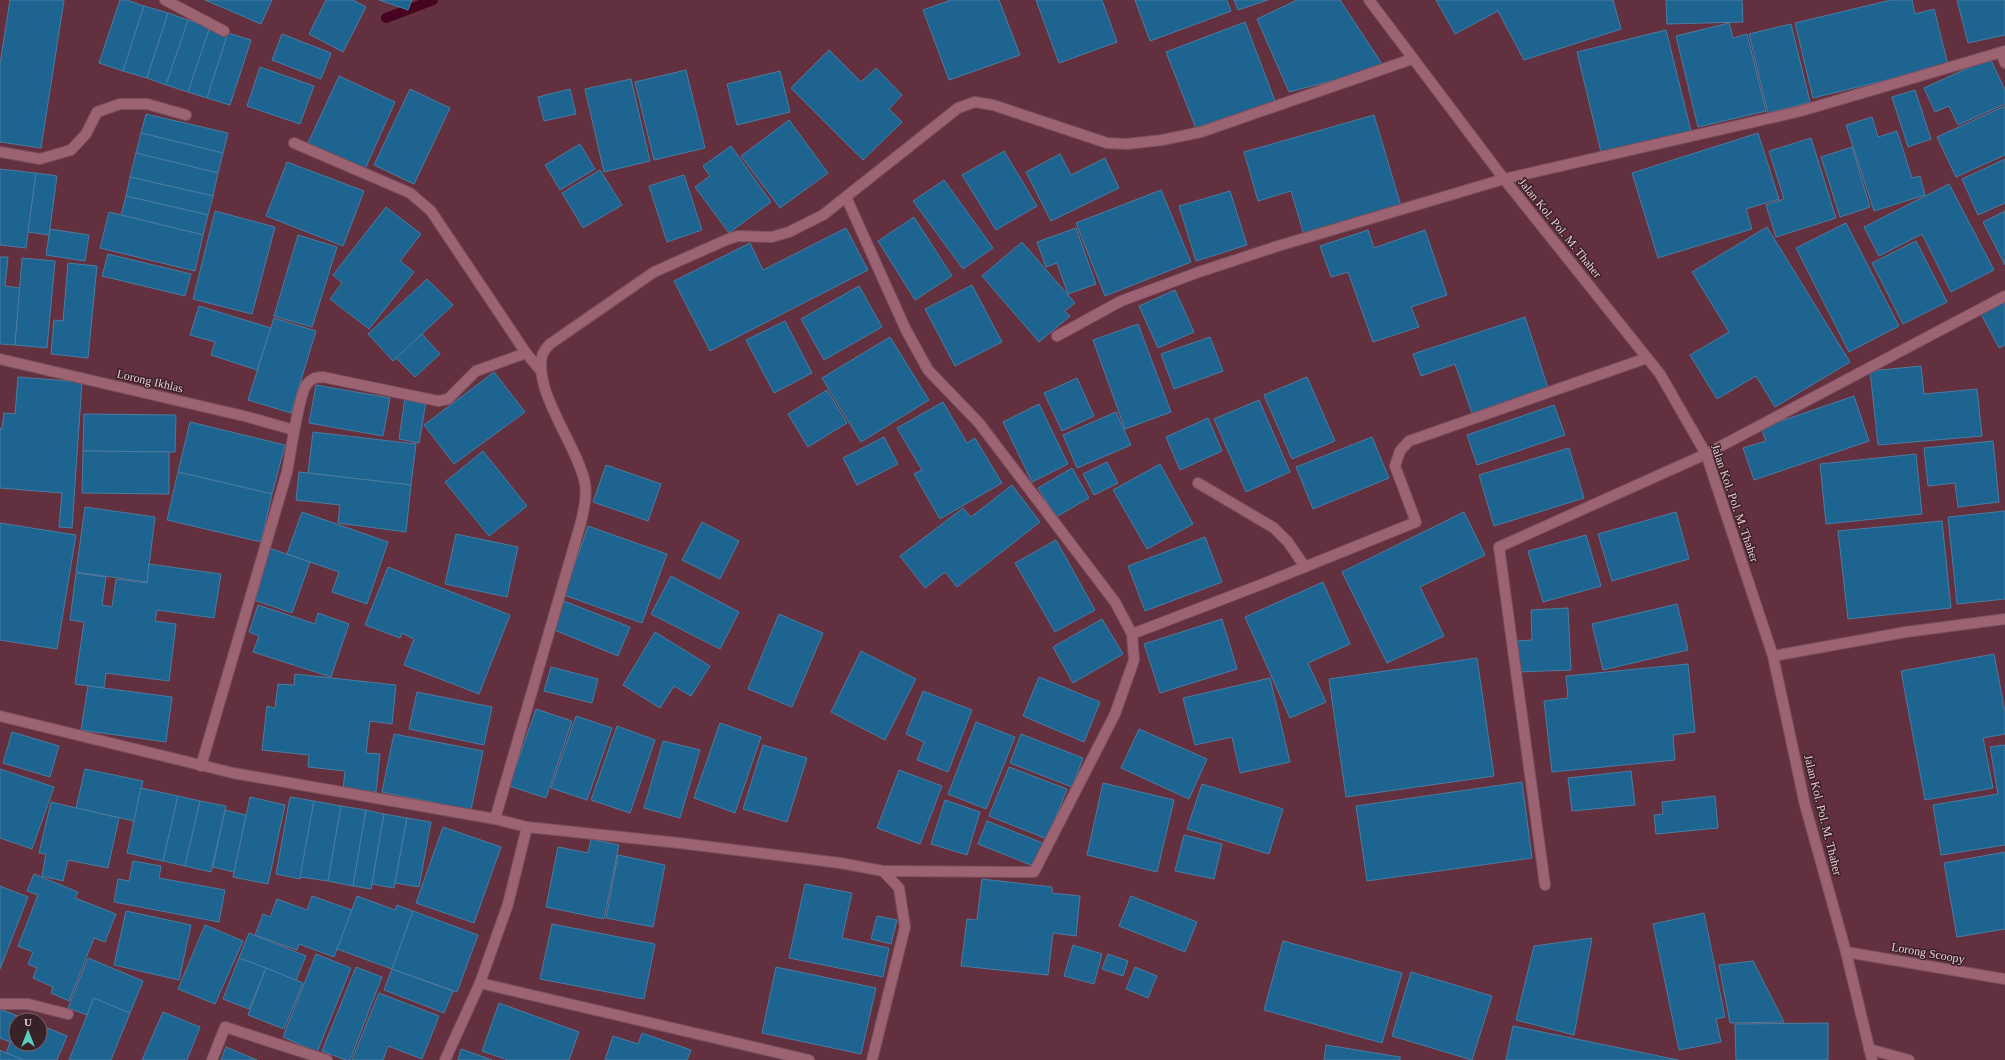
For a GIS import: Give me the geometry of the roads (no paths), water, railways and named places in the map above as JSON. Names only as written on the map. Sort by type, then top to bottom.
[{"type":"street","points":[[165,0],[224,31]]},
{"type":"street","name":"Jalan Kol. Pol. M. Thaher","points":[[1369,0],[1504,179],[1660,374],[1706,454],[1773,656],[1804,804],[1846,952],[1872,1060]]},
{"type":"street","points":[[1057,336],[1121,301],[1199,272],[1278,246],[1504,179],[1801,111],[2003,52],[2005,63]]},
{"type":"street","points":[[495,819],[586,501],[585,484],[581,468],[544,387],[541,371],[542,355],[550,344],[654,272],[738,236],[772,237],[790,232],[823,215],[958,108],[975,102],[993,105],[1107,143],[1127,144],[1162,140],[1200,132],[1412,59]]},
{"type":"street","points":[[0,152],[40,159],[71,150],[86,134],[97,112],[120,104],[147,104],[186,115]]},
{"type":"street","points":[[294,143],[410,193],[431,211],[526,353],[541,371]]},
{"type":"street","points":[[0,716],[233,773],[495,819],[527,827],[687,844],[840,863],[883,871],[1034,872],[1115,714],[1134,660],[1132,634],[1115,602],[979,423],[928,370],[906,330],[846,197]]},
{"type":"street","points":[[1545,885],[1499,547],[1706,454],[2005,296]]},
{"type":"street","points":[[201,766],[287,472],[294,430],[305,385],[314,378],[323,377],[438,401],[448,399],[476,371],[526,353]]},
{"type":"street","points":[[1132,634],[1416,522],[1395,466],[1400,451],[1409,441],[1647,358]]},
{"type":"street","name":"Lorong Ikhlas","points":[[0,359],[248,417],[294,430]]},
{"type":"street","points":[[1198,483],[1274,528],[1288,542],[1305,567]]},
{"type":"street","points":[[1773,656],[1906,632],[2005,619]]},
{"type":"street","points":[[445,1060],[480,983],[508,904],[527,827]]},
{"type":"street","points":[[872,1060],[904,927],[898,888],[883,871]]},
{"type":"street","name":"Lorong Scoopy","points":[[1846,952],[2005,979]]},
{"type":"street","points":[[480,983],[809,1060]]},
{"type":"street","points":[[0,1004],[28,1004],[68,1014]]},
{"type":"street","points":[[212,1060],[225,1027],[326,1060]]},
{"type":"street","points":[[1869,1049],[1909,1060]]},
{"type":"waterway","points":[[386,18],[433,0]]}]
